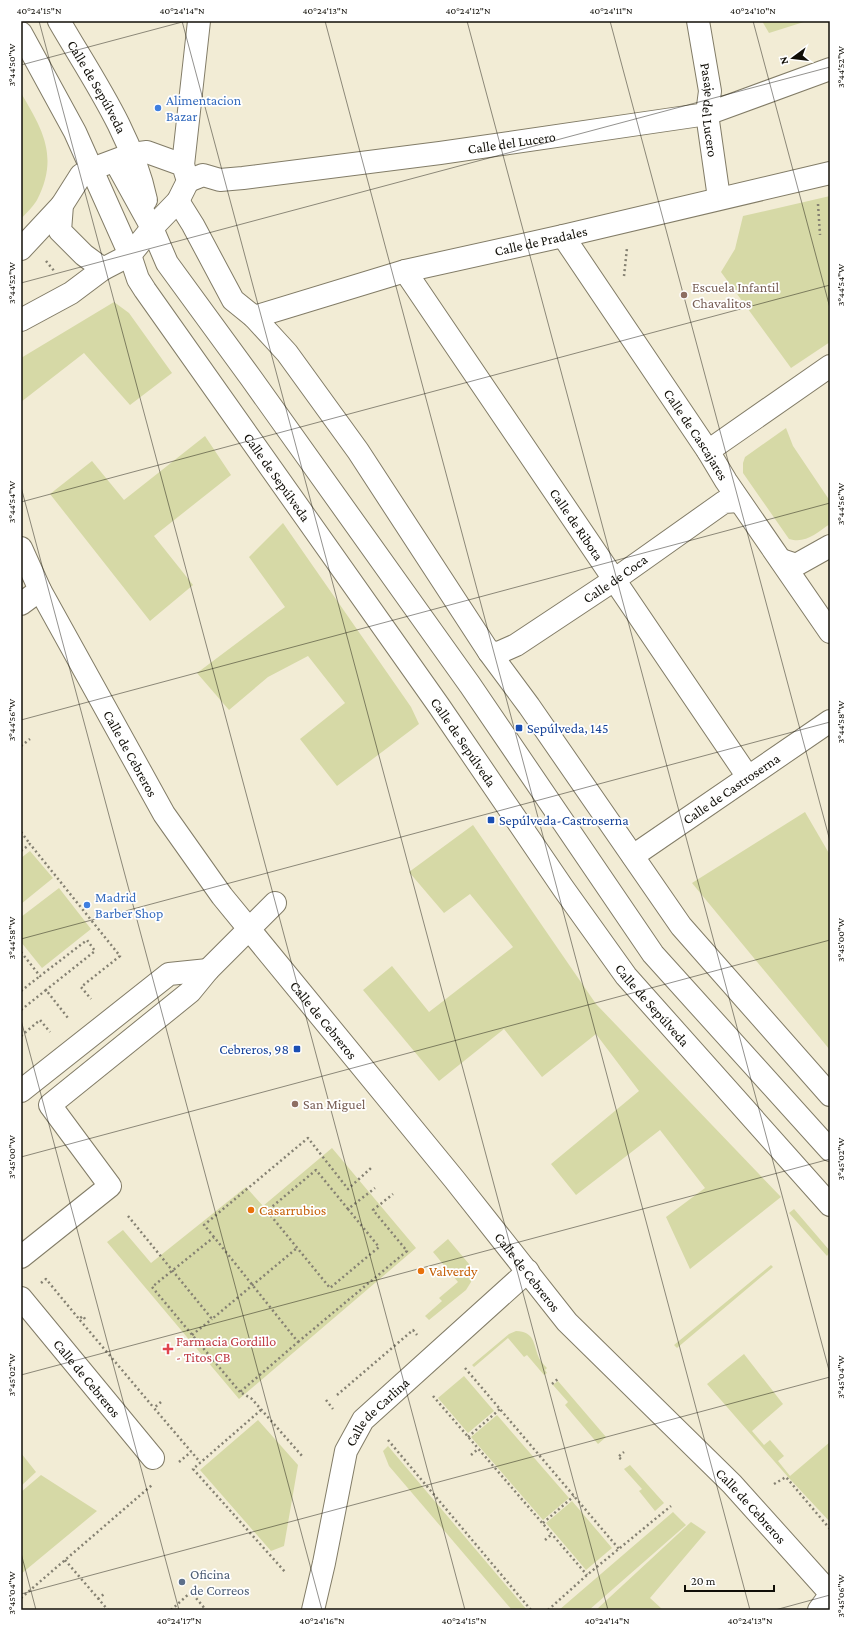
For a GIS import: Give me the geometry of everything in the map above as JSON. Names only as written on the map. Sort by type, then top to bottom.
[{"type":"street","name":"Calle de Sepúlveda","points":[[59,21],[112,112],[123,157],[142,181],[152,228],[167,263],[466,679],[653,954],[830,1150]]},
{"type":"street","name":"Pasaje del Lucero","points":[[698,21],[710,91],[707,114],[719,198]]},
{"type":"street","points":[[21,320],[71,293],[103,269],[130,255],[152,228],[178,201],[185,173],[200,22]]},
{"type":"street","name":"Calle de Sepúlveda","points":[[21,33],[75,132],[130,255],[138,279],[145,290],[439,706],[563,888],[626,976],[830,1205]]},
{"type":"street","name":"Calle del Lucero","points":[[185,173],[203,175],[220,180],[243,178],[440,153],[707,114],[830,70]]},
{"type":"street","points":[[21,249],[62,205],[81,175],[92,169],[123,157],[147,152],[185,173]]},
{"type":"street","name":"Calle de Pradales","points":[[254,317],[405,271],[563,236],[830,172]]},
{"type":"street","points":[[178,201],[193,225],[233,300],[254,317],[287,353],[358,451],[489,652],[529,706],[681,926],[830,1094]]},
{"type":"street","points":[[62,205],[60,231],[84,255],[103,269]]},
{"type":"street","name":"Calle de Cascajares","points":[[563,236],[708,451],[739,501],[830,632]]},
{"type":"street","name":"Calle de Ribota","points":[[405,271],[748,777]]},
{"type":"street","points":[[708,451],[830,366]]},
{"type":"street","name":"Calle de Coca","points":[[489,652],[498,653],[516,646],[614,580],[724,502],[739,501]]},
{"type":"street","points":[[781,560],[796,565],[830,546]]},
{"type":"street","name":"Calle de Cebreros","points":[[21,548],[40,590],[164,814],[222,896],[250,928],[528,1271],[567,1322],[732,1484],[830,1594]]},
{"type":"street","points":[[21,604],[40,590]]},
{"type":"street","name":"Calle de Castroserna","points":[[633,856],[830,721]]},
{"type":"street","points":[[21,1257],[110,1186],[50,1105],[190,992],[208,970],[274,903]]},
{"type":"street","points":[[21,1091],[169,974],[208,970]]},
{"type":"street","name":"Calle de Carlina","points":[[315,1608],[346,1451],[363,1420],[528,1271]]},
{"type":"street","name":"Calle de Cebreros","points":[[21,1298],[153,1458]]},
{"type":"street","points":[[819,1610],[830,1594]]},
{"type":"path","points":[[818,202],[820,235]]},
{"type":"path","points":[[624,276],[628,242]]},
{"type":"path","points":[[21,746],[30,739]]},
{"type":"path","points":[[21,832],[120,956],[81,987],[91,999]]},
{"type":"path","points":[[21,851],[30,844]]},
{"type":"path","points":[[21,991],[87,940],[95,951],[21,1010]]},
{"type":"path","points":[[21,952],[40,976]]},
{"type":"path","points":[[46,990],[68,1018]]},
{"type":"path","points":[[21,1036],[40,1020],[50,1032]]},
{"type":"path","points":[[298,1342],[204,1225],[308,1138],[348,1188],[371,1168]]},
{"type":"path","points":[[316,1170],[348,1209],[379,1247],[330,1288],[267,1211],[316,1170]]},
{"type":"path","points":[[348,1209],[374,1188]]},
{"type":"path","points":[[240,1392],[407,1251],[373,1210],[393,1194]]},
{"type":"path","points":[[128,1216],[212,1319]]},
{"type":"path","points":[[214,1237],[152,1287],[240,1392],[252,1399],[302,1456]]},
{"type":"path","points":[[192,1335],[297,1248]]},
{"type":"path","points":[[85,1319],[83,1316],[79,1319],[200,1462]]},
{"type":"path","points":[[337,1395],[414,1329],[417,1335]]},
{"type":"path","points":[[465,1368],[619,1549]]},
{"type":"path","points":[[552,1384],[559,1378]]},
{"type":"path","points":[[433,1396],[587,1575]]},
{"type":"path","points":[[326,1400],[333,1409]]},
{"type":"path","points":[[154,1408],[160,1402]]},
{"type":"path","points":[[468,1437],[500,1409]]},
{"type":"path","points":[[261,1410],[193,1469],[286,1573]]},
{"type":"path","points":[[388,1440],[531,1610]]},
{"type":"path","points":[[471,1454],[478,1449]]},
{"type":"path","points":[[621,1459],[618,1457],[624,1452]]},
{"type":"path","points":[[774,1484],[786,1477],[830,1529]]},
{"type":"path","points":[[21,1598],[152,1485]]},
{"type":"path","points":[[543,1523],[574,1496]]},
{"type":"path","points":[[548,1610],[587,1575],[671,1506]]},
{"type":"path","points":[[545,1540],[552,1534]]},
{"type":"path","points":[[65,1560],[108,1610]]},
{"type":"path","points":[[171,1610],[195,1590]]},
{"type":"path","points":[[192,1592],[206,1610]]},
{"type":"path","points":[[98,1599],[104,1594]]},
{"type":"green space","points":[[762,21],[807,21],[769,33]]},
{"type":"green space","points":[[21,93],[42,132],[46,144],[47,170],[44,185],[37,200],[21,219]]},
{"type":"green space","points":[[830,196],[830,342],[791,368],[721,272],[735,249],[743,216]]},
{"type":"green space","points":[[114,302],[129,313],[172,373],[130,405],[84,353],[21,402],[21,358]]},
{"type":"green space","points":[[786,428],[793,446],[830,501],[830,524],[811,537],[801,540],[789,539],[743,473],[743,463],[745,457]]},
{"type":"green space","points":[[205,436],[231,475],[154,536],[193,585],[150,621],[50,494],[92,461],[124,500]]},
{"type":"green space","points":[[283,523],[411,707],[419,724],[337,786],[300,739],[345,703],[308,656],[268,677],[229,710],[197,673],[285,607],[249,557]]},
{"type":"green space","points":[[805,812],[830,855],[830,1050],[692,883]]},
{"type":"green space","points":[[473,825],[596,1004],[781,1197],[690,1269],[666,1217],[705,1188],[660,1130],[576,1195],[551,1164],[639,1091],[596,1034],[542,1077],[504,1029],[439,1081],[363,990],[392,966],[429,1012],[513,947],[470,894],[444,913],[409,872]]},
{"type":"green space","points":[[30,851],[53,878],[21,904],[21,858]]},
{"type":"green space","points":[[59,888],[91,929],[42,968],[21,942],[21,917]]},
{"type":"green space","points":[[332,1148],[416,1248],[239,1399],[107,1242],[123,1230],[151,1263],[246,1187],[263,1206]]},
{"type":"green space","points":[[794,1209],[830,1251],[827,1256],[789,1213]]},
{"type":"green space","points":[[448,1239],[469,1264],[472,1272],[471,1282],[466,1290],[429,1320],[425,1316],[442,1301],[439,1298],[458,1282],[433,1252]]},
{"type":"green space","points":[[771,1265],[773,1267],[677,1348],[674,1345]]},
{"type":"green space","points":[[516,1331],[530,1336],[539,1358],[547,1368],[545,1370],[547,1373],[544,1375],[527,1355],[524,1357],[508,1338],[474,1367],[472,1365],[509,1334]]},
{"type":"green space","points":[[744,1354],[783,1404],[752,1431],[764,1445],[770,1440],[784,1456],[778,1461],[790,1476],[830,1442],[830,1522],[788,1477],[707,1384]]},
{"type":"green space","points":[[464,1376],[494,1411],[468,1433],[438,1398]]},
{"type":"green space","points":[[558,1381],[606,1437],[598,1444],[565,1405],[568,1402],[553,1385]]},
{"type":"green space","points":[[497,1415],[569,1498],[543,1520],[471,1437]]},
{"type":"green space","points":[[258,1420],[298,1465],[284,1546],[271,1551],[200,1470]]},
{"type":"green space","points":[[388,1446],[527,1610],[512,1610],[389,1466],[383,1451]]},
{"type":"green space","points":[[21,1453],[36,1472],[21,1486]]},
{"type":"green space","points":[[630,1465],[664,1503],[655,1511],[639,1491],[642,1489],[624,1469]]},
{"type":"green space","points":[[41,1475],[97,1511],[21,1574],[21,1492]]},
{"type":"green space","points":[[572,1501],[612,1548],[586,1570],[546,1523]]},
{"type":"green space","points":[[673,1512],[686,1525],[589,1610],[559,1610]]},
{"type":"green space","points":[[691,1522],[706,1532],[650,1598],[663,1610],[596,1610]]},
{"type":"place","name":"Alimentacion Bazar","points":[[158,108]]},
{"type":"place","name":"Escuela Infantil Chavalitos","points":[[684,295]]},
{"type":"place","name":"Sepúlveda, 145","points":[[519,728]]},
{"type":"place","name":"Sepúlveda-Castroserna","points":[[491,820]]},
{"type":"place","name":"Madrid Barber Shop","points":[[87,905]]},
{"type":"place","name":"Cebreros, 98","points":[[297,1049]]},
{"type":"place","name":"San Miguel","points":[[295,1104]]},
{"type":"place","name":"Casarrubios","points":[[251,1210]]},
{"type":"place","name":"Valverdy","points":[[421,1271]]},
{"type":"place","name":"Farmacia Gordillo - Titos CB","points":[[168,1349]]},
{"type":"place","name":"Oficina de Correos","points":[[182,1582]]}]
